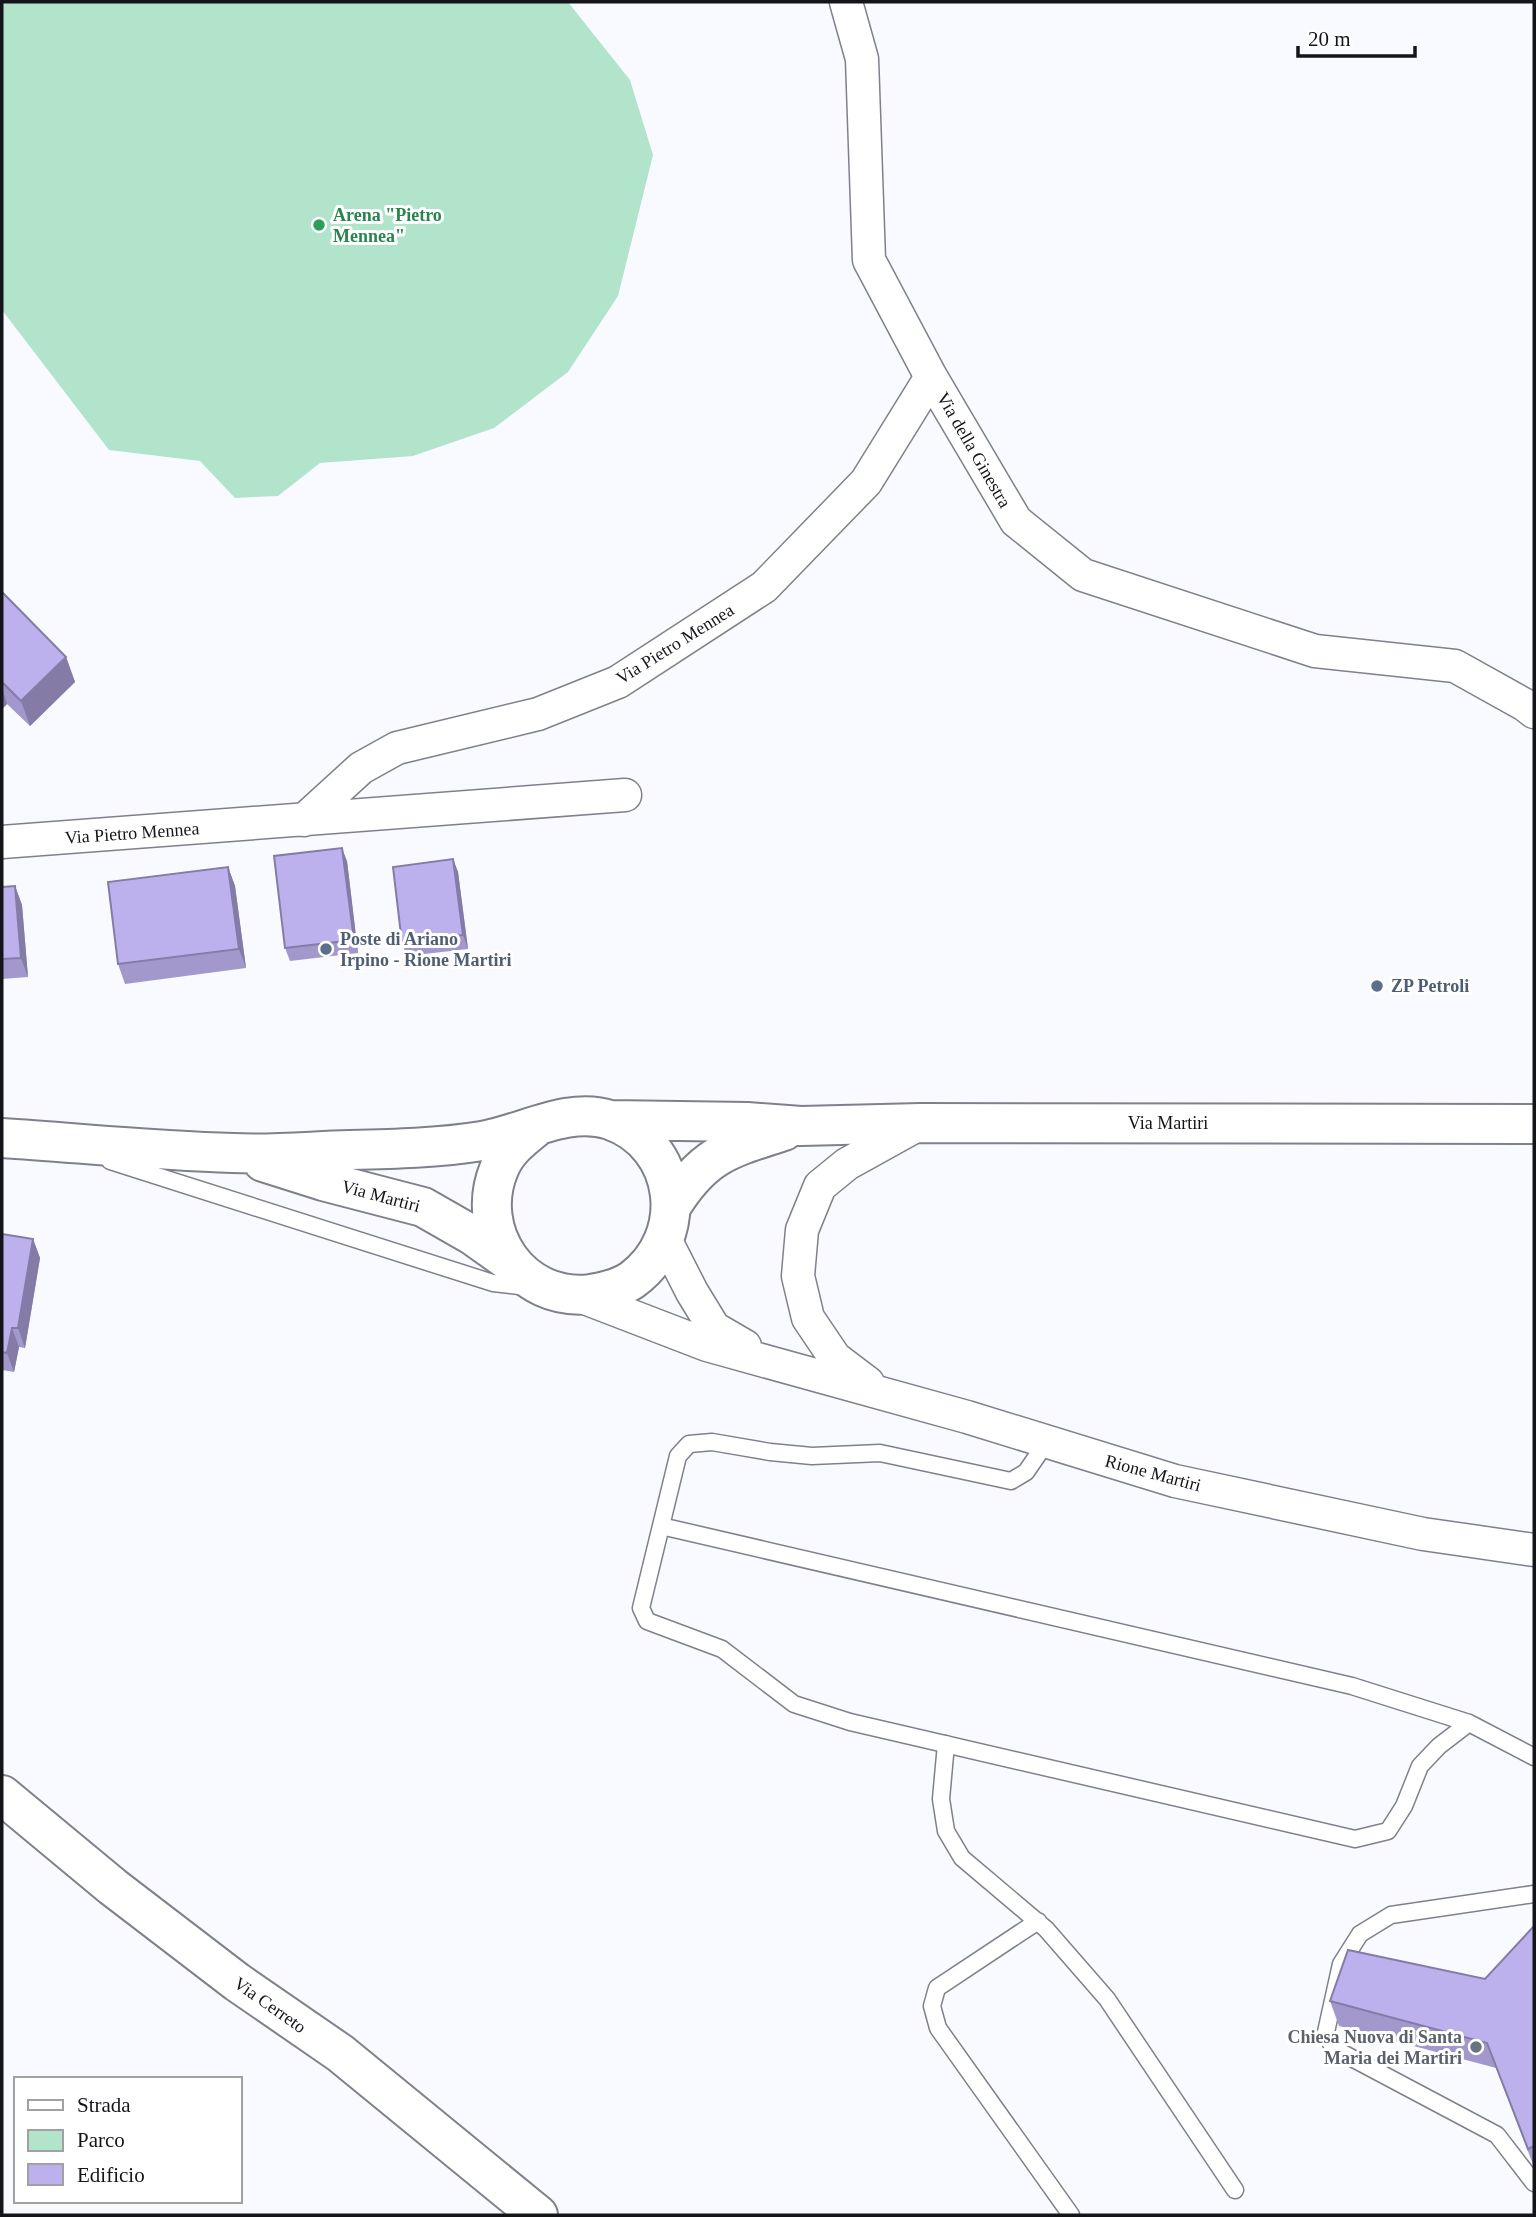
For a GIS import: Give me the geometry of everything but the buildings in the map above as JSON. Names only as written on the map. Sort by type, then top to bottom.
[{"type":"main road","name":"Via Martiri","points":[[2,1138],[235,1153],[399,1149],[482,1141],[535,1128],[559,1118],[585,1116],[611,1120],[747,1122],[802,1126],[921,1123],[1534,1124]]},
{"type":"main road","name":"Via Martiri","points":[[611,1120],[635,1134],[655,1153],[668,1179],[668,1223]]},
{"type":"main road","name":"Via Martiri","points":[[235,1153],[323,1181],[423,1207],[472,1235],[531,1280],[563,1293],[604,1292],[630,1281],[651,1262],[687,1181],[718,1154],[802,1126]]},
{"type":"main road","name":"Via Martiri","points":[[514,1266],[499,1244],[492,1219],[492,1192],[500,1167],[514,1145],[535,1128]]},
{"type":"main road","name":"Via Cerreto","points":[[2,1795],[113,1887],[237,1982],[340,2053],[538,2215]]},
{"type":"street","name":"Via della Ginestra","points":[[846,2],[862,59],[869,260],[931,377],[1016,521],[1083,575],[1315,651],[1455,666],[1534,712]]},
{"type":"street","name":"Via Pietro Mennea","points":[[304,820],[361,768],[397,748],[538,714],[618,682],[764,587],[866,482],[931,377]]},
{"type":"street","name":"Via Pietro Mennea","points":[[2,842],[625,795]]},
{"type":"street","points":[[881,1393],[835,1358],[808,1318],[798,1276],[802,1230],[820,1186],[848,1164],[921,1123]]},
{"type":"street","name":"Rione Martiri","points":[[668,1223],[692,1292],[714,1328],[780,1366]]},
{"type":"street","name":"Rione Martiri","points":[[563,1293],[707,1345],[967,1417],[1175,1481],[1423,1534],[1534,1550]]},
{"type":"lane","points":[[48,1141],[493,1283],[563,1293]]},
{"type":"lane","points":[[1046,1443],[1026,1472],[1011,1480],[880,1453],[811,1456],[712,1442],[689,1444],[678,1456],[641,1608],[647,1621],[722,1649],[794,1704],[850,1722],[1355,1839],[1388,1831],[1404,1806],[1420,1766],[1439,1746],[1469,1723]]},
{"type":"lane","points":[[661,1526],[1352,1686],[1469,1723],[1534,1757]]},
{"type":"lane","points":[[946,1744],[941,1799],[946,1831],[962,1858],[1038,1922],[1107,1999],[1235,2190]]},
{"type":"lane","points":[[1534,1894],[1391,1915],[1360,1934],[1341,1964],[1326,2032],[1333,2048],[1497,2135],[1534,2183]]},
{"type":"lane","points":[[1038,1922],[937,1988],[932,2006],[938,2028],[1071,2215]]},
{"type":"green space","name":"Arena \"Pietro Mennea\"","points":[[2,2],[568,2],[630,80],[653,155],[618,296],[568,372],[494,428],[413,456],[320,463],[278,496],[235,498],[200,461],[109,450],[2,310]]},
{"type":"place","name":"Arena \"Pietro Mennea\"","points":[[319,225]]},
{"type":"place","name":"Poste di Ariano Irpino - Rione Martiri","points":[[326,949]]},
{"type":"place","name":"ZP Petroli","points":[[1377,986]]},
{"type":"place","name":"Chiesa Nuova di Santa Maria dei Martiri","points":[[1476,2047]]}]
